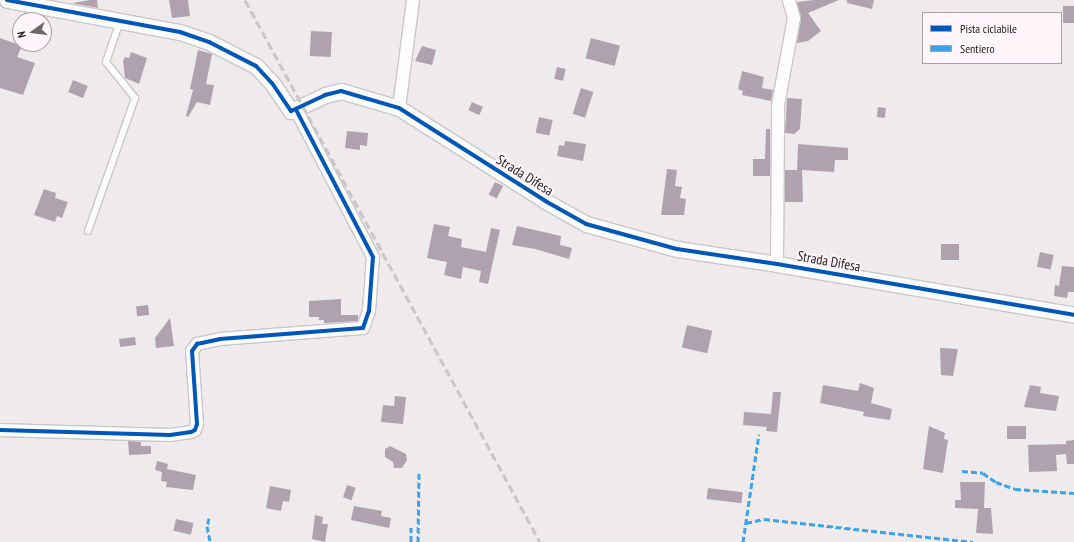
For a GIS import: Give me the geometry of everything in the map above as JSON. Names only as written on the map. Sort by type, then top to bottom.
[{"type":"street","points":[[0,430],[170,435],[191,432],[195,430],[197,424],[192,351],[197,344],[220,339],[363,328],[369,311],[374,272],[371,248],[296,110],[288,109],[268,77],[256,66],[233,52],[196,37],[7,0]]},
{"type":"street","points":[[399,108],[413,0]]},
{"type":"street","points":[[777,264],[778,105],[794,18],[789,0]]},
{"type":"street","name":"Strada Difesa","points":[[296,110],[325,95],[341,91],[399,108],[540,198],[586,224],[677,249],[777,264],[1074,315]]},
{"type":"lane","points":[[88,231],[135,98],[106,62],[120,21]]},
{"type":"building","points":[[90,0],[97,0],[98,8],[72,3]]},
{"type":"building","points":[[169,0],[188,0],[190,16],[172,18]]},
{"type":"building","points":[[839,0],[808,13],[821,31],[808,41],[797,43],[801,19],[797,2]]},
{"type":"building","points":[[847,0],[874,0],[872,9],[847,3]]},
{"type":"building","points":[[1063,6],[1074,6],[1074,23],[1063,23]]},
{"type":"building","points":[[311,31],[332,32],[331,57],[310,56]]},
{"type":"building","points":[[0,38],[12,42],[12,52],[19,52],[17,57],[35,63],[23,95],[0,88]]},
{"type":"building","points":[[591,38],[620,46],[615,66],[586,58]]},
{"type":"building","points":[[422,46],[436,50],[432,65],[415,61]]},
{"type":"building","points":[[198,50],[212,54],[206,84],[214,85],[210,105],[197,102],[188,117],[186,116],[193,90],[190,89]]},
{"type":"building","points":[[131,52],[147,58],[139,84],[125,78],[123,61],[125,57],[129,58]]},
{"type":"building","points":[[557,67],[566,69],[563,81],[554,79]]},
{"type":"building","points":[[742,71],[764,77],[762,88],[773,90],[771,101],[742,95],[743,91],[738,89]]},
{"type":"building","points":[[73,80],[88,86],[83,98],[68,92]]},
{"type":"building","points":[[581,88],[593,92],[585,118],[573,114]]},
{"type":"building","points":[[787,98],[802,99],[800,129],[794,134],[785,133]]},
{"type":"building","points":[[472,102],[483,107],[479,115],[468,110]]},
{"type":"building","points":[[878,107],[886,108],[885,118],[877,117]]},
{"type":"building","points":[[539,117],[553,120],[549,136],[536,133]]},
{"type":"building","points":[[766,129],[770,129],[770,176],[753,176],[753,159],[765,159]]},
{"type":"building","points":[[347,131],[368,133],[367,146],[360,145],[360,150],[345,148]]},
{"type":"building","points":[[565,141],[586,144],[583,161],[557,156],[559,145],[564,146]]},
{"type":"building","points":[[798,144],[848,148],[848,160],[835,160],[834,172],[802,170],[803,202],[785,202],[785,170],[797,170]]},
{"type":"building","points":[[667,169],[677,170],[675,186],[682,187],[680,198],[686,199],[684,215],[661,215]]},
{"type":"building","points":[[495,182],[503,186],[497,199],[489,194]]},
{"type":"building","points":[[44,189],[56,193],[55,198],[68,202],[62,218],[57,216],[55,222],[34,215]]},
{"type":"building","points":[[434,224],[450,227],[448,236],[462,239],[461,247],[486,252],[491,228],[500,230],[488,284],[479,282],[481,271],[463,267],[461,279],[444,275],[447,262],[427,258]]},
{"type":"building","points":[[517,226],[561,236],[560,245],[572,248],[569,259],[535,249],[512,245]]},
{"type":"building","points":[[941,244],[959,244],[959,260],[941,260]]},
{"type":"building","points":[[1040,252],[1054,255],[1051,270],[1037,267]]},
{"type":"building","points":[[1062,266],[1074,267],[1074,292],[1068,292],[1067,298],[1054,296],[1055,285],[1059,286]]},
{"type":"building","points":[[341,299],[341,315],[358,315],[358,321],[324,323],[324,320],[319,320],[319,317],[309,317],[309,301]]},
{"type":"building","points":[[148,305],[149,315],[137,316],[136,306]]},
{"type":"building","points":[[170,318],[174,346],[156,348],[155,338]]},
{"type":"building","points":[[687,325],[712,331],[707,353],[682,347]]},
{"type":"building","points":[[135,337],[136,345],[120,347],[119,339]]},
{"type":"building","points":[[940,348],[958,349],[953,376],[941,375]]},
{"type":"building","points":[[860,383],[874,388],[871,403],[892,409],[890,420],[863,416],[864,412],[820,403],[823,385],[858,391]]},
{"type":"building","points":[[1030,385],[1041,387],[1040,393],[1059,396],[1056,411],[1024,407]]},
{"type":"building","points":[[773,392],[781,392],[777,432],[766,431],[767,427],[743,425],[744,412],[771,414]]},
{"type":"building","points":[[395,396],[406,397],[403,424],[381,422],[383,405],[394,406]]},
{"type":"building","points":[[929,426],[945,433],[944,439],[948,440],[943,473],[923,469]]},
{"type":"building","points":[[1007,426],[1026,426],[1026,439],[1007,439]]},
{"type":"building","points":[[1074,440],[1074,464],[1067,464],[1066,454],[1056,455],[1057,471],[1029,472],[1028,445],[1066,444],[1066,441]]},
{"type":"building","points":[[128,441],[141,442],[141,446],[151,446],[151,454],[129,455]]},
{"type":"building","points":[[390,446],[406,454],[407,460],[402,468],[394,468],[393,462],[385,457],[385,449]]},
{"type":"building","points":[[157,461],[168,464],[167,469],[196,475],[193,490],[166,487],[167,482],[161,481],[162,472],[155,470]]},
{"type":"building","points":[[960,482],[985,482],[984,508],[991,508],[993,534],[976,533],[978,509],[955,508],[955,500],[961,500]]},
{"type":"building","points":[[347,485],[356,488],[352,500],[343,497]]},
{"type":"building","points":[[270,486],[291,490],[289,502],[283,501],[281,511],[266,508]]},
{"type":"building","points":[[708,488],[743,492],[741,503],[707,499]]},
{"type":"building","points":[[354,506],[382,511],[381,516],[391,518],[389,528],[351,520]]},
{"type":"building","points":[[315,515],[323,517],[322,524],[328,524],[325,542],[312,539]]},
{"type":"building","points":[[176,519],[194,523],[191,535],[173,531]]},
{"type":"railway","points":[[245,0],[540,542]]},
{"type":"marked path","points":[[743,542],[759,434]]},
{"type":"marked path","points":[[962,471],[983,473],[996,482],[1015,489],[1074,493]]},
{"type":"marked path","points":[[418,542],[419,473]]},
{"type":"marked path","points":[[209,518],[207,526],[210,542]]},
{"type":"marked path","points":[[746,523],[764,519],[973,542]]},
{"type":"marked path","points":[[411,525],[411,542]]},
{"type":"cycle path","points":[[7,0],[180,32],[209,42],[256,66],[272,83],[291,111],[325,95],[341,91],[399,108],[547,202],[586,224],[677,249],[777,264],[1074,315]]},
{"type":"cycle path","points":[[0,430],[170,435],[191,432],[195,430],[197,424],[192,351],[197,344],[220,339],[363,328],[369,311],[373,257],[296,110]]}]
